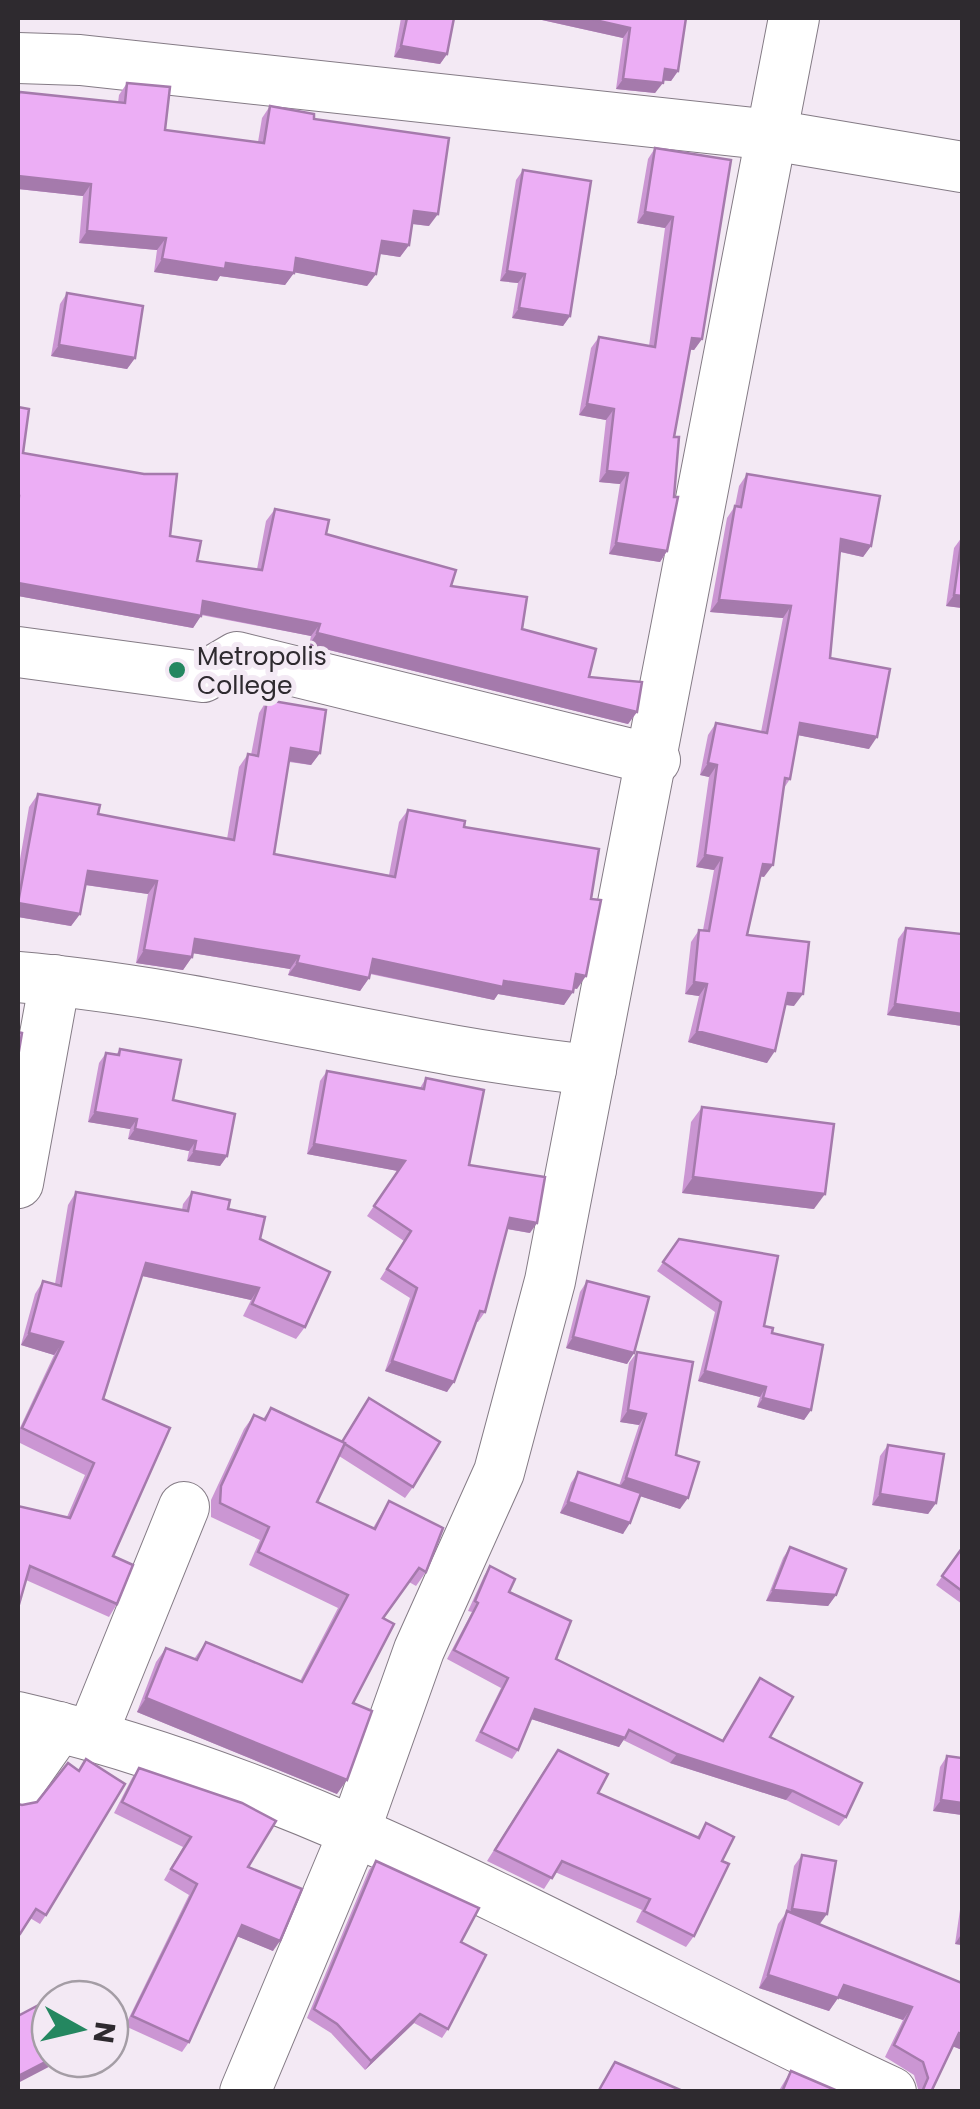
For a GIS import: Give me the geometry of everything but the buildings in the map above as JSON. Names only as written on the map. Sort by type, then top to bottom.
[{"type":"street","points":[[245,2092],[355,1830],[420,1650],[499,1472],[550,1281],[654,760],[794,18]]},
{"type":"street","points":[[18,58],[100,62],[772,134],[962,167]]},
{"type":"street","points":[[18,652],[203,677],[237,657],[654,760]]},
{"type":"street","points":[[18,1183],[36,979],[520,1062],[591,1070]]},
{"type":"street","points":[[18,1785],[184,1507]]},
{"type":"street","points":[[56,1726],[355,1830],[891,2092]]},
{"type":"place","name":"Metropolis College","points":[[177,670]]}]
